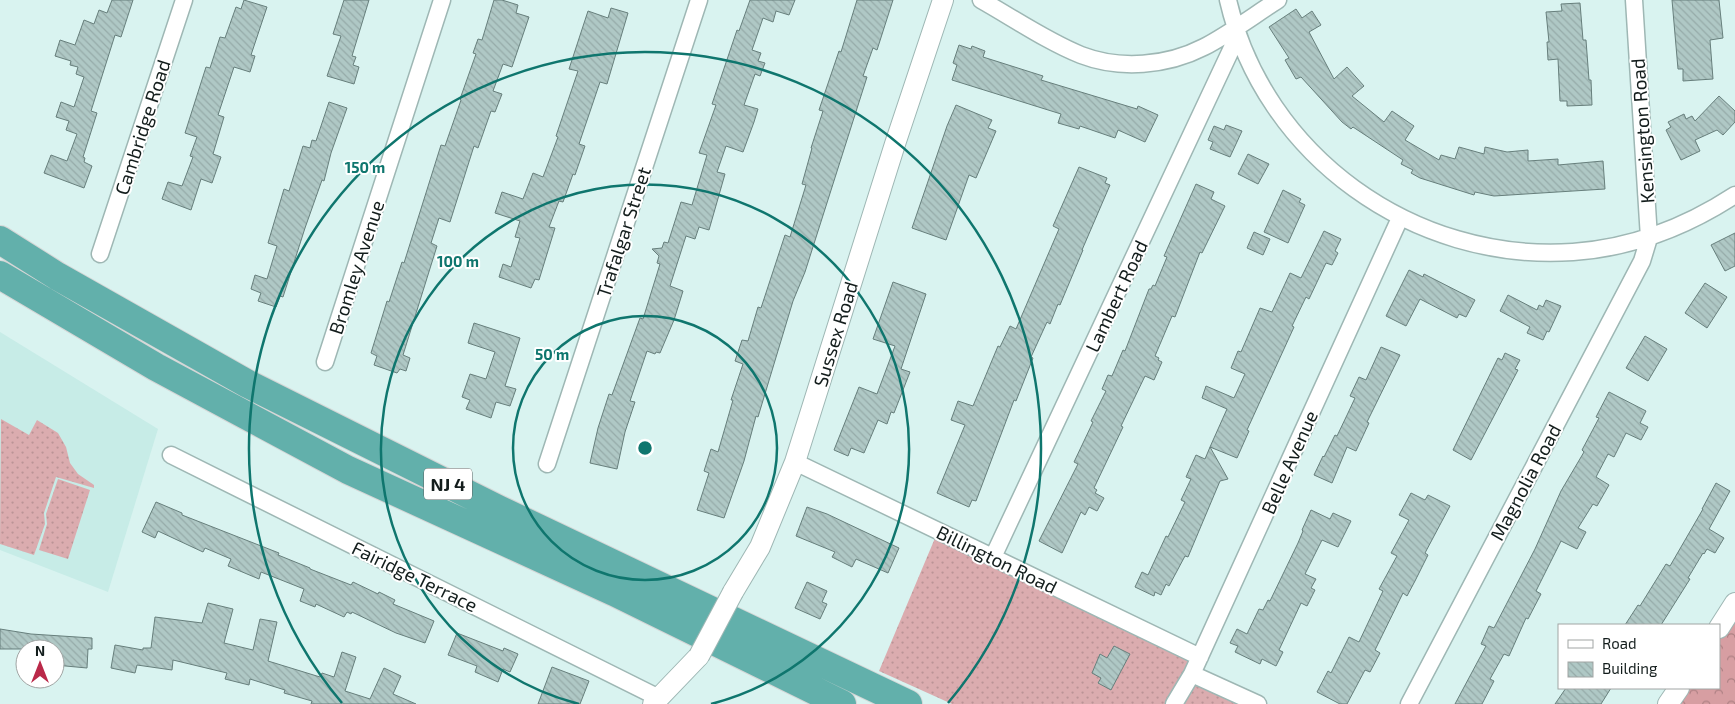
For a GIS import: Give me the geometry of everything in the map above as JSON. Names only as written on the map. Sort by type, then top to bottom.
[{"type":"highway","name":"NJ 4","points":[[0,240],[65,280],[248,384],[496,508],[908,704]]},
{"type":"highway","name":"NJ 4","points":[[0,275],[156,367],[348,470],[614,592],[842,704]]},
{"type":"street","name":"Cambridge Road","points":[[100,254],[184,0]]},
{"type":"street","name":"Bromley Avenue","points":[[325,362],[442,0]]},
{"type":"street","name":"Trafalgar Street","points":[[547,464],[699,0]]},
{"type":"street","name":"Sussex Road","points":[[656,701],[699,656],[733,592],[760,547],[795,462],[892,153],[943,0]]},
{"type":"street","points":[[981,0],[1083,55],[1105,62],[1131,64],[1154,63],[1182,56],[1204,47],[1237,31],[1278,0]]},
{"type":"street","points":[[1228,0],[1237,31],[1251,65],[1270,100],[1294,133],[1317,159],[1348,185],[1400,218],[1432,231],[1464,242],[1504,250],[1539,253],[1573,252],[1614,247],[1649,238],[1685,224],[1735,195]]},
{"type":"street","name":"Kensington Road","points":[[1634,0],[1649,238],[1642,261]]},
{"type":"street","name":"Lambert Road","points":[[993,557],[1237,31]]},
{"type":"street","name":"Belle Avenue","points":[[1174,704],[1200,657],[1400,218]]},
{"type":"street","name":"Magnolia Road","points":[[1409,704],[1642,261]]},
{"type":"street","name":"Fairidge Terrace","points":[[171,455],[656,701]]},
{"type":"street","name":"Billington Road","points":[[795,462],[1200,657]]},
{"type":"street","points":[[1720,626],[1735,603]]},
{"type":"street","points":[[1192,674],[1258,704]]},
{"type":"street","points":[[1668,704],[1677,689]]},
{"type":"shaded area","points":[[0,332],[158,429],[108,592],[0,550]]},
{"type":"shaded area","points":[[1,419],[29,435],[37,420],[58,433],[66,447],[70,463],[78,474],[94,485],[94,488],[56,477],[44,513],[45,524],[34,555],[0,544]]},
{"type":"shaded area","points":[[58,479],[90,490],[68,559],[39,550],[47,524],[46,514]]},
{"type":"shaded area","points":[[938,531],[1200,657],[1192,674],[1258,704],[952,704],[879,671]]},
{"type":"green space","points":[[1735,603],[1735,704],[1668,704],[1678,689],[1720,689],[1720,626]]},
{"type":"building","points":[[112,0],[133,0],[121,37],[115,35],[91,111],[97,113],[83,157],[85,158],[84,162],[92,166],[84,188],[44,173],[51,155],[67,161],[77,134],[66,130],[69,121],[56,117],[61,102],[74,107],[84,77],[76,74],[78,67],[70,65],[71,61],[55,56],[60,40],[75,45],[84,20],[94,24],[99,10],[107,13]]},
{"type":"building","points":[[244,0],[267,7],[251,55],[255,56],[250,72],[234,67],[218,115],[224,117],[213,154],[221,157],[212,183],[201,179],[191,210],[162,199],[168,182],[182,186],[193,157],[190,156],[197,137],[185,133],[206,67],[210,68],[220,37],[225,38],[236,7],[241,9]]},
{"type":"building","points":[[344,0],[369,0],[352,56],[356,57],[353,65],[359,67],[354,84],[327,76],[341,36],[333,34]]},
{"type":"building","points":[[494,0],[502,0],[518,5],[516,13],[529,17],[512,67],[503,64],[493,91],[502,94],[495,112],[491,111],[478,148],[474,146],[450,222],[439,218],[431,243],[437,246],[403,355],[410,358],[406,371],[400,369],[397,373],[374,365],[377,356],[371,353],[387,301],[389,302],[402,262],[404,263],[441,145],[445,146],[461,100],[476,54],[473,53],[478,39],[482,40]]},
{"type":"building","points":[[750,0],[795,0],[789,15],[776,11],[773,22],[763,18],[752,50],[761,53],[758,61],[765,63],[760,76],[755,74],[744,105],[758,109],[754,122],[743,152],[726,146],[717,172],[725,174],[709,230],[699,227],[695,239],[686,236],[670,286],[683,291],[674,320],[660,353],[656,352],[655,354],[647,351],[630,401],[635,402],[625,432],[617,469],[590,463],[598,428],[609,394],[612,395],[640,318],[643,319],[660,264],[657,263],[659,256],[652,249],[662,248],[664,242],[668,243],[681,202],[692,205],[707,155],[699,153],[716,105],[712,104],[737,30],[739,31]]},
{"type":"building","points":[[857,0],[893,0],[877,50],[873,48],[863,76],[867,77],[724,518],[697,510],[709,473],[704,471],[711,449],[718,452],[733,400],[731,400],[743,364],[735,361],[742,340],[748,341],[758,307],[761,308],[785,235],[790,237],[806,185],[802,184],[823,111],[819,110],[839,51],[841,52]]},
{"type":"building","points":[[1672,0],[1719,0],[1723,38],[1710,40],[1713,79],[1683,81],[1683,69],[1678,69]]},
{"type":"building","points":[[1580,3],[1583,40],[1586,40],[1589,80],[1591,80],[1592,105],[1567,106],[1567,101],[1560,101],[1558,59],[1548,60],[1547,42],[1549,42],[1546,12],[1562,11],[1561,4]]},
{"type":"building","points":[[611,8],[628,13],[607,84],[600,82],[579,144],[585,146],[575,175],[573,174],[563,202],[559,201],[549,227],[555,228],[539,280],[535,279],[531,288],[499,277],[503,264],[511,267],[520,238],[515,237],[520,221],[495,213],[502,192],[523,199],[533,173],[543,177],[558,137],[556,136],[578,71],[569,69],[588,11],[608,18]]},
{"type":"building","points":[[1296,9],[1302,18],[1312,11],[1321,25],[1309,32],[1334,79],[1347,67],[1364,86],[1352,96],[1384,122],[1392,111],[1414,126],[1405,140],[1439,160],[1441,155],[1455,159],[1459,147],[1484,154],[1485,147],[1507,152],[1528,150],[1528,161],[1558,159],[1558,165],[1603,161],[1605,189],[1494,196],[1475,192],[1474,195],[1420,178],[1411,173],[1413,170],[1401,164],[1403,160],[1353,127],[1351,129],[1342,122],[1301,77],[1296,79],[1285,60],[1289,58],[1269,27]]},
{"type":"building","points":[[959,45],[971,49],[972,46],[985,51],[983,57],[1043,76],[1041,80],[1137,109],[1138,106],[1158,115],[1145,142],[1118,130],[1115,138],[1080,126],[1079,129],[1058,123],[1061,114],[952,80],[957,65],[953,63]]},
{"type":"building","points":[[1719,96],[1735,111],[1735,122],[1723,135],[1717,130],[1695,140],[1700,151],[1681,160],[1666,130],[1671,127],[1668,122],[1684,114],[1686,119],[1692,116],[1695,121]]},
{"type":"building","points":[[329,102],[347,108],[331,153],[324,181],[322,180],[305,228],[283,297],[280,296],[276,307],[258,301],[261,293],[251,289],[255,275],[267,279],[277,246],[268,243],[284,189],[289,191],[303,146],[310,148],[312,140],[316,141]]},
{"type":"building","points":[[956,105],[992,120],[988,128],[996,131],[976,178],[969,175],[946,240],[912,228]]},
{"type":"building","points":[[1226,125],[1242,131],[1230,157],[1210,149],[1213,142],[1208,140],[1214,126],[1224,130]]},
{"type":"building","points":[[1248,154],[1269,164],[1258,184],[1238,174]]},
{"type":"building","points":[[1079,167],[1107,178],[1105,183],[1110,185],[1060,305],[1058,304],[1050,324],[1047,322],[1031,357],[1033,358],[1016,401],[1014,400],[976,501],[972,500],[969,507],[937,493],[965,425],[951,420],[958,401],[973,406],[998,346],[1000,347],[1010,326],[1016,329],[1059,229],[1053,226]]},
{"type":"building","points":[[1196,184],[1214,192],[1211,199],[1225,206],[1202,253],[1200,252],[1175,317],[1172,316],[1155,356],[1162,362],[1154,380],[1145,376],[1094,488],[1097,490],[1095,493],[1104,498],[1097,511],[1089,507],[1085,515],[1081,512],[1062,553],[1039,541],[1078,464],[1074,462],[1106,391],[1102,389],[1108,375],[1112,376],[1123,350],[1125,351],[1149,289],[1153,285],[1155,286],[1167,257],[1164,256]]},
{"type":"building","points":[[1283,190],[1301,199],[1299,202],[1305,205],[1288,243],[1264,232]]},
{"type":"building","points":[[1324,231],[1341,239],[1335,251],[1338,253],[1332,265],[1326,263],[1309,299],[1306,297],[1247,430],[1249,431],[1237,458],[1210,447],[1227,409],[1202,398],[1206,386],[1234,398],[1245,374],[1231,368],[1238,351],[1241,352],[1260,308],[1272,312],[1290,273],[1301,278]]},
{"type":"building","points":[[1254,232],[1270,239],[1263,255],[1247,248]]},
{"type":"building","points":[[1735,233],[1735,266],[1725,271],[1711,245]]},
{"type":"building","points":[[1409,270],[1423,277],[1424,274],[1475,300],[1466,317],[1459,314],[1457,318],[1420,299],[1406,326],[1386,316]]},
{"type":"building","points":[[893,282],[926,294],[901,369],[910,372],[894,413],[891,412],[887,424],[878,420],[864,453],[851,448],[848,456],[834,450],[859,387],[877,394],[895,346],[873,339]]},
{"type":"building","points":[[1705,283],[1727,297],[1707,328],[1685,313]]},
{"type":"building","points":[[1508,295],[1537,310],[1539,305],[1543,307],[1546,300],[1561,306],[1549,332],[1547,331],[1543,340],[1527,333],[1530,327],[1500,311]]},
{"type":"building","points":[[474,323],[520,338],[505,386],[516,389],[510,406],[496,402],[491,418],[466,409],[470,400],[462,397],[470,374],[486,379],[495,352],[468,343]]},
{"type":"building","points":[[1645,336],[1667,349],[1648,381],[1626,368]]},
{"type":"building","points":[[1381,347],[1400,355],[1367,422],[1369,423],[1356,451],[1347,447],[1332,483],[1314,475],[1335,435],[1337,436],[1355,398],[1350,396],[1359,377],[1366,380]]},
{"type":"building","points":[[1505,353],[1520,360],[1515,369],[1518,370],[1471,460],[1453,450],[1498,358],[1502,360]]},
{"type":"building","points":[[1609,392],[1646,411],[1640,423],[1648,427],[1641,440],[1626,433],[1614,457],[1608,454],[1596,477],[1609,485],[1597,506],[1593,504],[1578,528],[1586,532],[1577,549],[1561,541],[1536,591],[1541,594],[1528,619],[1526,618],[1509,656],[1504,654],[1490,679],[1494,681],[1482,704],[1455,704],[1486,646],[1481,644],[1489,626],[1494,628],[1535,549],[1561,491],[1584,452],[1582,450],[1599,418],[1596,417]]},
{"type":"building","points":[[1210,447],[1228,479],[1220,481],[1188,557],[1185,556],[1169,586],[1166,584],[1161,595],[1155,592],[1154,596],[1135,587],[1142,572],[1148,575],[1166,536],[1168,537],[1185,502],[1181,500],[1191,479],[1186,477],[1196,455],[1205,459]]},
{"type":"building","points":[[1716,483],[1730,491],[1709,529],[1724,538],[1715,553],[1707,549],[1703,553],[1688,578],[1690,579],[1662,624],[1626,624],[1638,605],[1640,606],[1666,564],[1670,566]]},
{"type":"building","points":[[1411,493],[1425,500],[1428,495],[1450,506],[1425,553],[1428,555],[1415,581],[1407,596],[1403,593],[1375,650],[1380,653],[1370,672],[1365,670],[1347,704],[1340,704],[1317,692],[1328,671],[1331,673],[1349,637],[1359,642],[1383,591],[1379,589],[1397,556],[1391,553],[1409,520],[1399,515]]},
{"type":"building","points":[[156,502],[182,513],[182,515],[279,553],[278,555],[310,569],[351,585],[353,582],[395,600],[393,604],[434,621],[425,643],[396,633],[352,612],[351,614],[347,612],[344,617],[316,604],[315,607],[300,601],[304,589],[261,572],[259,579],[228,566],[231,559],[205,548],[203,552],[158,531],[155,538],[142,532]]},
{"type":"building","points":[[807,507],[827,514],[899,548],[888,573],[856,559],[852,567],[832,557],[835,552],[796,536]]},
{"type":"building","points":[[1311,510],[1330,519],[1333,513],[1351,521],[1338,547],[1322,540],[1305,574],[1316,579],[1311,588],[1315,590],[1307,606],[1301,603],[1279,650],[1283,652],[1276,666],[1262,659],[1260,664],[1235,652],[1238,646],[1230,643],[1237,629],[1247,634],[1259,609],[1263,610],[1268,600],[1270,601],[1298,543]]},
{"type":"building","points":[[807,582],[827,591],[822,602],[827,604],[820,619],[795,608]]},
{"type":"building","points":[[208,603],[233,609],[224,643],[253,650],[260,619],[277,622],[268,661],[320,677],[322,673],[334,677],[342,652],[356,657],[345,691],[370,699],[384,668],[401,676],[393,694],[416,704],[311,704],[312,701],[284,693],[285,690],[250,679],[249,685],[225,679],[227,673],[173,660],[172,670],[137,665],[135,673],[111,668],[115,645],[143,650],[143,648],[151,648],[155,617],[202,623]]},
{"type":"building","points":[[0,629],[31,634],[92,638],[92,649],[88,649],[87,668],[65,666],[65,639],[15,639],[15,649],[0,649]]},
{"type":"building","points":[[457,633],[503,651],[504,648],[518,654],[510,672],[503,669],[498,682],[475,672],[477,666],[448,655]]},
{"type":"building","points":[[1114,646],[1130,654],[1111,690],[1098,683],[1101,678],[1092,673],[1100,654],[1107,658]]},
{"type":"building","points":[[552,667],[589,681],[580,704],[538,704]]},
{"type":"building","points":[[1565,689],[1610,689],[1601,704],[1555,704]]}]
